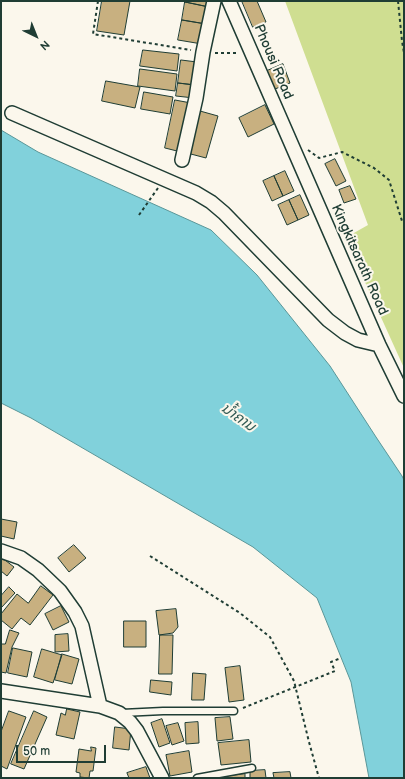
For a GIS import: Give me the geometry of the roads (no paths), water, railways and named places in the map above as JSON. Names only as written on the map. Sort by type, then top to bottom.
[{"type":"street","points":[[182,160],[196,98],[203,52],[214,1]]},
{"type":"street","name":"Phousi Road","points":[[229,1],[287,136]]},
{"type":"street","points":[[12,113],[211,202],[224,213],[328,320],[345,333],[358,340],[379,345]]},
{"type":"street","name":"Kingkitsarath Road","points":[[287,136],[379,345],[404,396]]},
{"type":"street","points":[[1,551],[21,558],[38,570],[60,591],[76,612],[82,626],[100,706]]},
{"type":"street","points":[[1,691],[100,706],[120,713],[137,731],[162,778]]},
{"type":"lane","points":[[120,713],[162,711],[234,711]]},
{"type":"lane","points":[[197,778],[252,768]]},
{"type":"water","name":"ນ້ຳຄານ","points":[[1,130],[38,152],[211,230],[257,275],[330,366],[402,476],[404,480],[404,778],[369,778],[351,682],[317,598],[253,547],[31,418],[1,403]]}]
